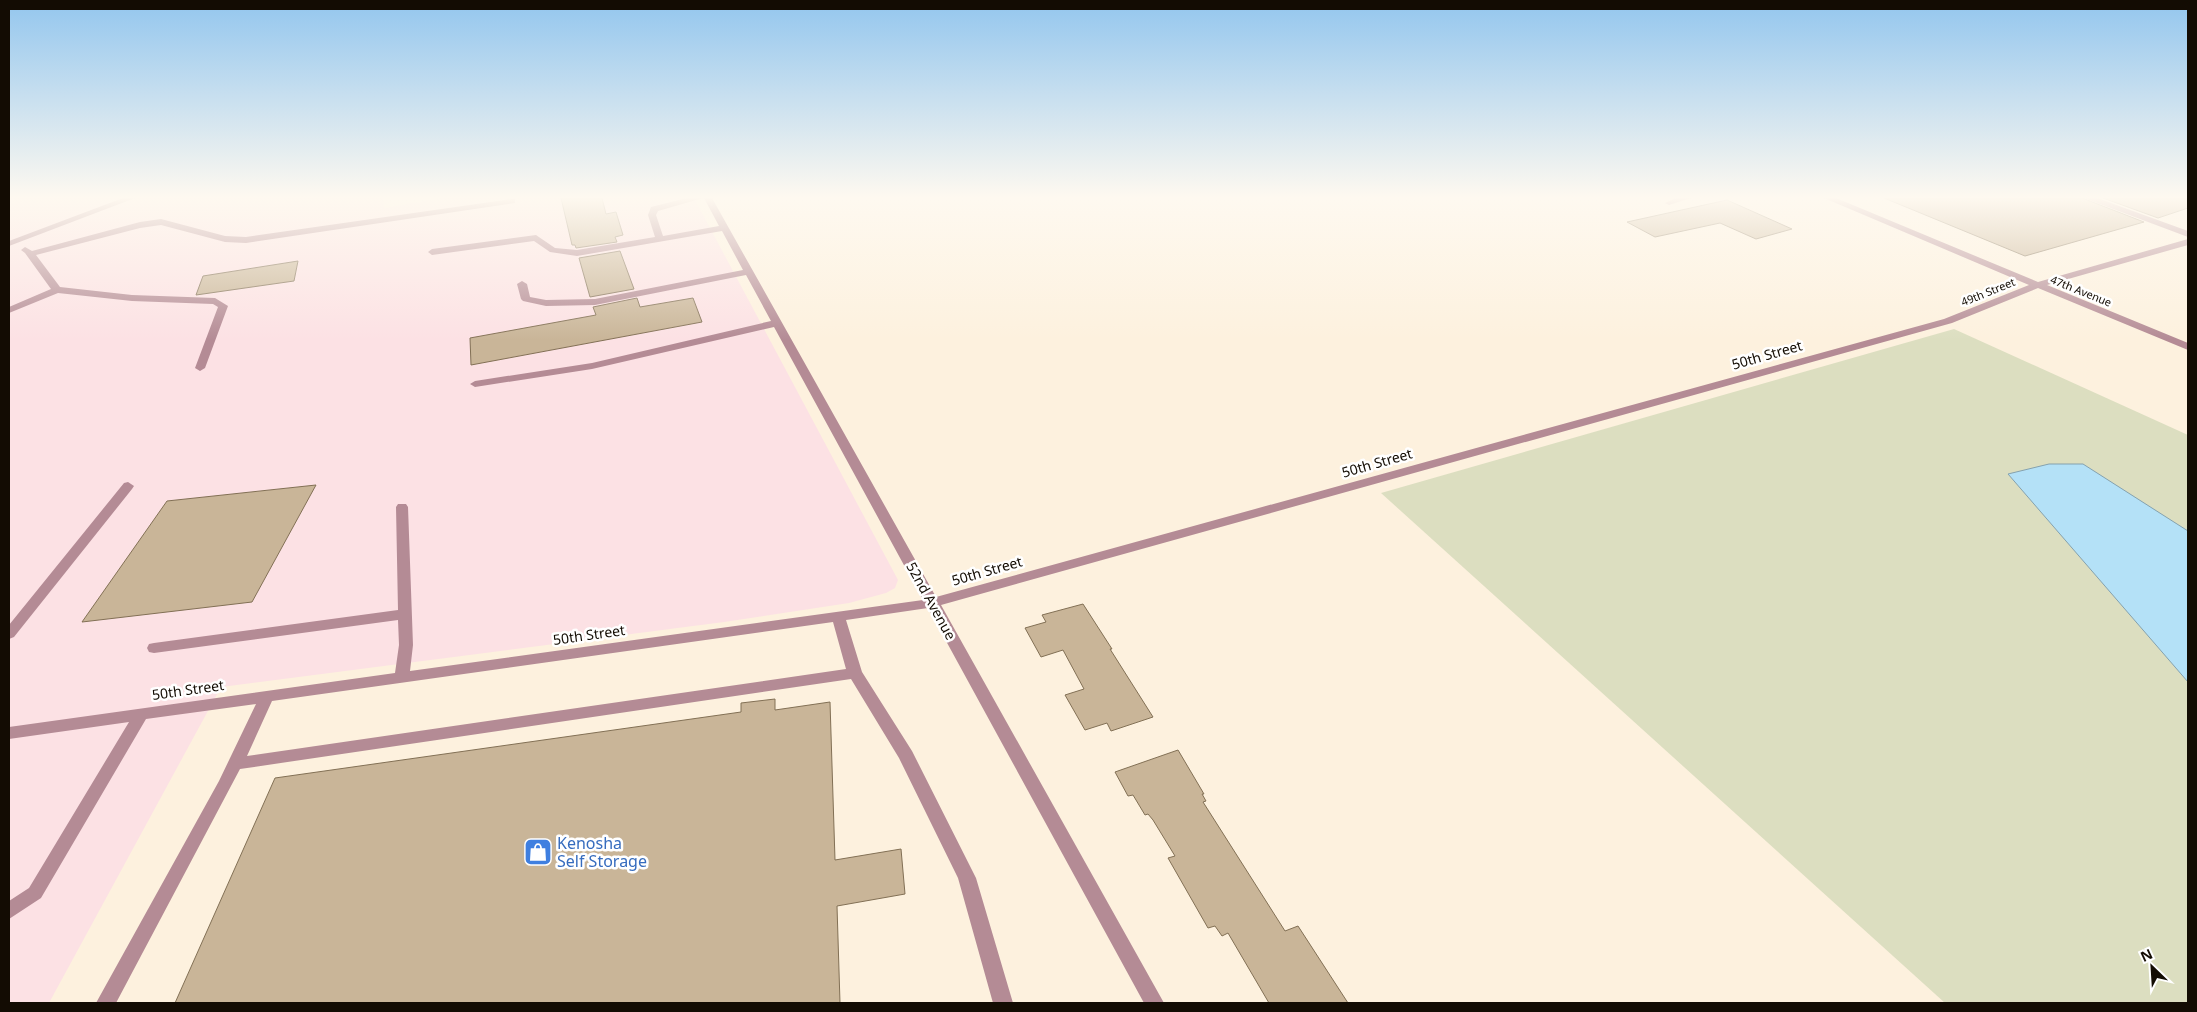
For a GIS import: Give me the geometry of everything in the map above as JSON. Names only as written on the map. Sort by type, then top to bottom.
[{"type":"street","points":[[12,245],[31,254],[57,290]]},
{"type":"street","points":[[31,254],[64,245]]},
{"type":"street","points":[[432,252],[482,245]]},
{"type":"street","points":[[546,245],[552,250],[576,253],[623,245]]},
{"type":"street","name":"52nd Avenue","points":[[734,245],[1154,1003]]},
{"type":"street","name":"47th Avenue","points":[[1941,245],[2188,347]]},
{"type":"street","points":[[2037,285],[2177,245]]},
{"type":"street","points":[[522,284],[526,299],[546,303],[595,302],[749,272]]},
{"type":"street","name":"49th Street","points":[[1948,321],[2037,285]]},
{"type":"street","points":[[9,310],[57,290],[132,298],[215,301],[223,306],[200,368]]},
{"type":"street","name":"50th Street","points":[[9,732],[932,603],[1948,321]]},
{"type":"street","points":[[475,384],[592,366],[777,323]]},
{"type":"street","points":[[9,634],[128,486]]},
{"type":"street","points":[[402,507],[406,645],[402,677]]},
{"type":"street","points":[[154,648],[405,614]]},
{"type":"street","points":[[838,616],[855,672],[906,755],[968,878],[1003,1003]]},
{"type":"street","points":[[235,764],[855,672]]},
{"type":"street","points":[[106,1003],[235,764],[267,696]]},
{"type":"street","points":[[9,911],[34,893],[142,713]]},
{"type":"shaded area","points":[[9,245],[719,245],[898,580],[895,588],[886,593],[849,603],[724,622],[221,687],[49,1003],[9,1003]]},
{"type":"green space","points":[[1954,329],[2188,435],[2188,1003],[1945,1003],[1381,493]]},
{"type":"water","points":[[2049,464],[2083,464],[2188,531],[2188,682],[2008,474]]},
{"type":"building","points":[[575,245],[595,245],[576,248]]},
{"type":"building","points":[[1999,245],[2063,245],[2025,256]]},
{"type":"building","points":[[620,251],[634,289],[590,297],[579,258]]},
{"type":"building","points":[[298,261],[294,281],[196,295],[203,276]]},
{"type":"building","points":[[637,298],[640,307],[693,298],[702,322],[471,365],[470,338],[596,315],[593,307]]},
{"type":"building","points":[[316,485],[252,602],[82,622],[167,501]]},
{"type":"building","points":[[1083,604],[1153,717],[1111,731],[1107,723],[1085,730],[1065,695],[1084,689],[1063,650],[1041,657],[1025,628],[1046,622],[1042,615]]},
{"type":"building","name":"Kenosha Self Storage","points":[[775,699],[775,710],[830,702],[835,860],[901,849],[905,894],[837,906],[840,1003],[175,1003],[275,778],[741,712],[741,703]]},
{"type":"building","points":[[1178,750],[1204,794],[1202,794],[1206,801],[1203,802],[1285,931],[1298,926],[1348,1003],[1269,1003],[1228,933],[1222,936],[1215,926],[1208,928],[1168,858],[1175,856],[1153,820],[1148,814],[1145,815],[1133,795],[1128,796],[1115,772]]},
{"type":"place","name":"Kenosha Self Storage","points":[[538,852]]}]
